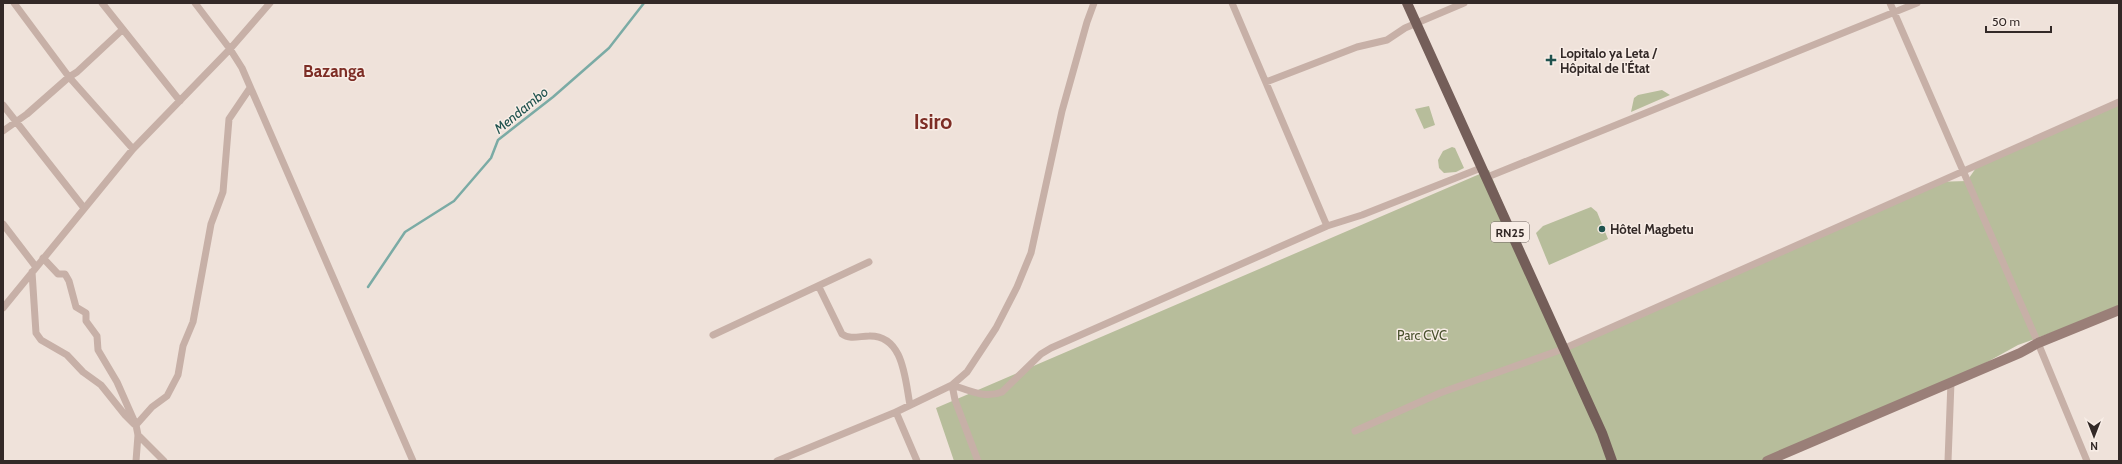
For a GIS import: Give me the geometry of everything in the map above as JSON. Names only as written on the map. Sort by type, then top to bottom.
[{"type":"main road","name":"RN25","points":[[1407,3],[1485,178],[1602,432],[1612,461]]},
{"type":"main road","points":[[1767,461],[2020,353],[2038,343],[2119,310]]},
{"type":"street","points":[[14,3],[69,77],[133,149]]},
{"type":"street","points":[[195,3],[230,49],[250,88],[413,461]]},
{"type":"street","points":[[3,308],[133,149],[230,49],[270,3]]},
{"type":"street","points":[[777,461],[896,412],[952,385],[967,372],[985,346],[1006,308],[1031,253],[1062,111],[1087,22],[1094,3]]},
{"type":"street","points":[[1232,3],[1327,226]]},
{"type":"street","points":[[1266,82],[1357,47],[1387,40],[1405,28],[1464,3]]},
{"type":"street","points":[[1890,3],[2038,343],[2087,461]]},
{"type":"street","points":[[1485,178],[1917,3]]},
{"type":"street","points":[[105,4],[122,30],[180,101]]},
{"type":"street","points":[[3,131],[77,72],[122,30]]},
{"type":"street","points":[[136,425],[152,407],[167,396],[178,375],[183,346],[193,322],[211,224],[223,192],[229,119],[250,88]]},
{"type":"street","points":[[1355,430],[1440,393],[1563,349],[2119,102]]},
{"type":"street","points":[[3,105],[84,208]]},
{"type":"street","points":[[952,385],[982,394],[994,395],[1002,392],[1041,354],[1051,348],[1327,226],[1362,215],[1481,168]]},
{"type":"street","points":[[3,224],[34,269],[36,333],[41,340],[67,356],[83,372],[101,384],[125,415],[136,425]]},
{"type":"street","points":[[43,258],[58,274],[65,274],[70,281],[76,307],[86,312],[86,321],[96,336],[98,350],[117,382],[136,425],[138,435],[136,461]]},
{"type":"street","points":[[712,335],[819,287],[870,262]]},
{"type":"street","points":[[819,287],[842,334],[851,338],[880,337],[895,348],[900,359],[910,405]]},
{"type":"street","points":[[1948,461],[1951,382]]},
{"type":"street","points":[[952,385],[955,400],[978,461]]},
{"type":"street","points":[[896,412],[917,461]]},
{"type":"street","points":[[138,435],[164,461]]},
{"type":"green space","points":[[1662,90],[1670,95],[1631,112],[1634,98],[1638,95]]},
{"type":"green space","name":"Parc CVC","points":[[2119,102],[2119,308],[2018,345],[1951,382],[1764,461],[954,461],[936,408],[1489,170],[1563,348],[1933,182],[1967,181],[1978,165]]},
{"type":"green space","points":[[1429,106],[1435,125],[1424,129],[1415,109]]},
{"type":"green space","points":[[1452,147],[1455,148],[1464,168],[1456,172],[1444,173],[1439,168],[1438,160],[1443,151]]},
{"type":"green space","points":[[1591,207],[1597,212],[1608,239],[1549,265],[1536,233],[1543,226]]},
{"type":"waterway","name":"Mendambo","points":[[368,287],[405,232],[454,201],[491,158],[498,140],[553,97],[609,48],[644,3]]},
{"type":"place","name":"Lopitalo ya Leta / Hôpital de l'État","points":[[1551,60]]},
{"type":"place","name":"Hôtel Magbetu","points":[[1602,229]]},
{"type":"district","name":"Bazanga","points":[[334,71]]},
{"type":"district","name":"Isiro","points":[[933,121]]}]
